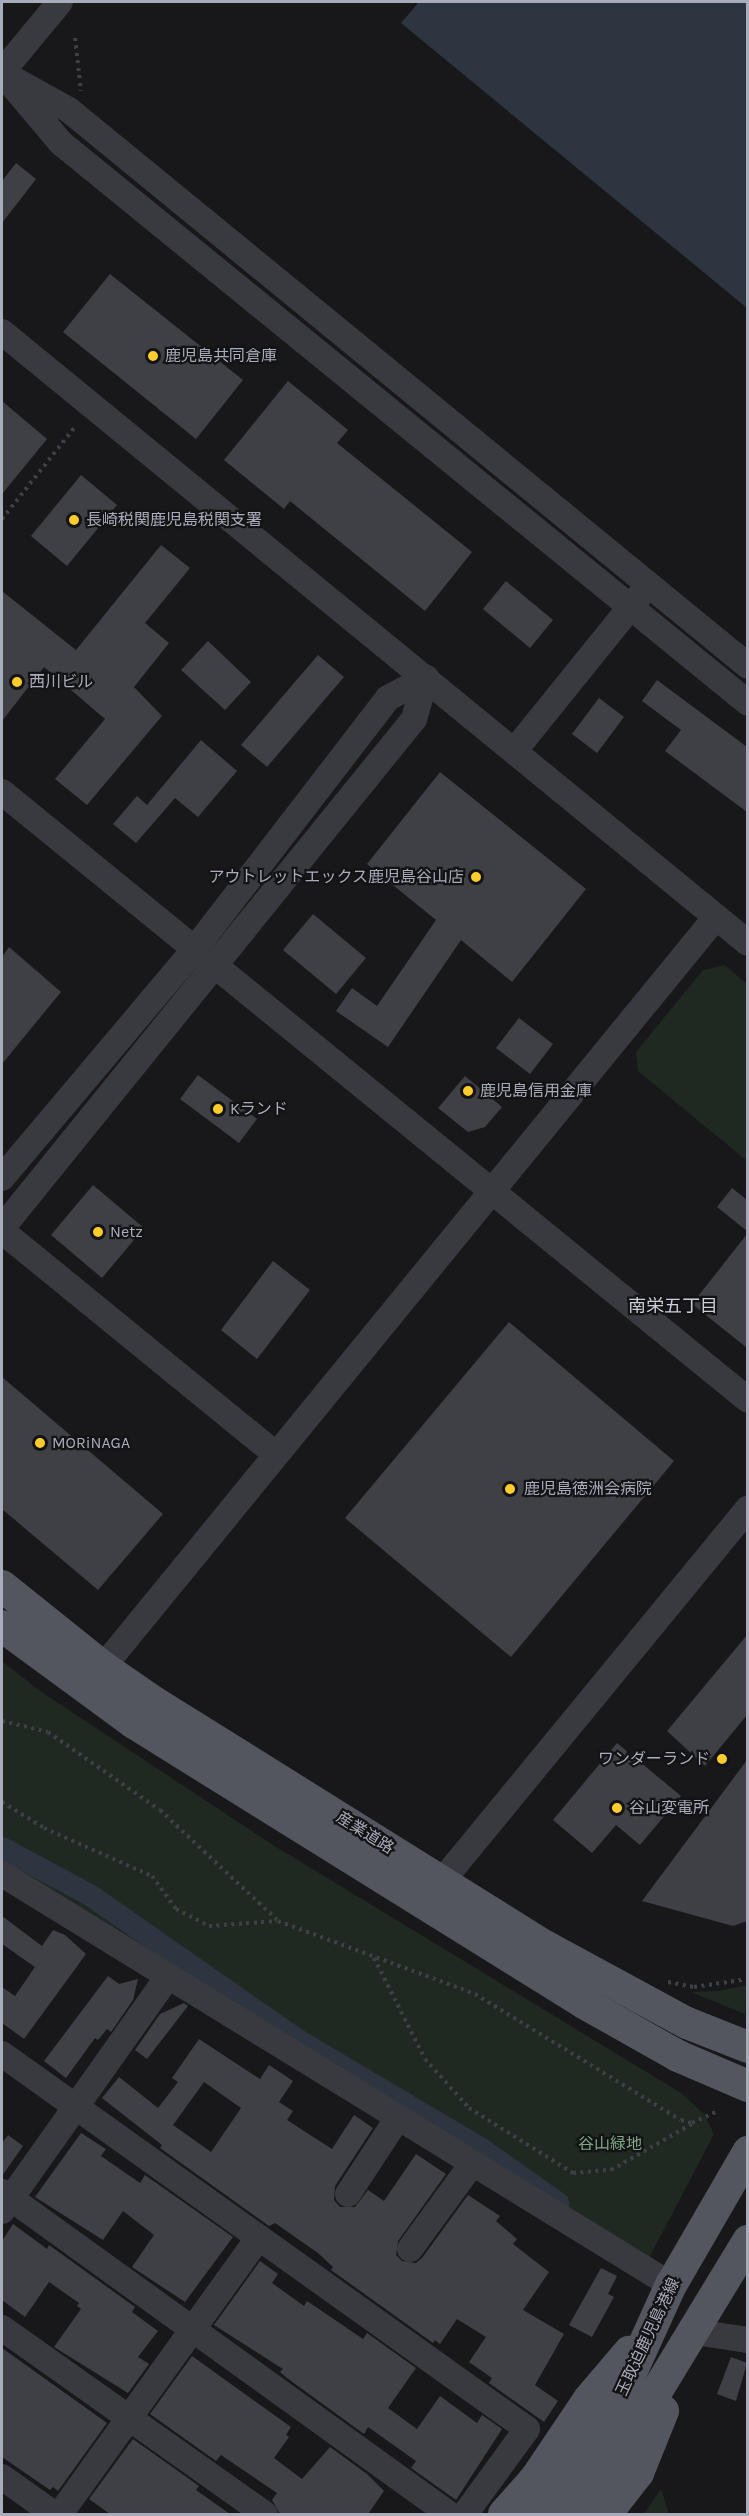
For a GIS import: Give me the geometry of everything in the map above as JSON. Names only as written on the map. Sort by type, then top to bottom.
[{"type":"main road","name":"産業道路","points":[[2,1586],[103,1667],[442,1881],[622,1989],[687,2023],[747,2047]]},
{"type":"main road","name":"産業道路","points":[[2,1626],[134,1723],[543,1977],[678,2056],[747,2086]]},
{"type":"main road","name":"玉取迫鹿児島港線","points":[[539,2514],[611,2417],[671,2285],[747,2152]]},
{"type":"main road","name":"玉取迫鹿児島港線","points":[[574,2514],[624,2445],[695,2332],[747,2241]]},
{"type":"main road","points":[[504,2514],[536,2478],[589,2399],[650,2329]]},
{"type":"main road","points":[[606,2514],[638,2473],[695,2332]]},
{"type":"street","points":[[2,73],[60,2]]},
{"type":"street","points":[[2,73],[69,110],[747,666]]},
{"type":"street","points":[[2,73],[61,143],[747,704]]},
{"type":"street","points":[[2,332],[515,750],[747,943]]},
{"type":"street","points":[[515,750],[648,585]]},
{"type":"street","points":[[2,1178],[194,950],[388,698],[426,678]]},
{"type":"street","points":[[274,1453],[2,1229],[414,719],[426,678]]},
{"type":"street","points":[[2,792],[747,1400]]},
{"type":"street","points":[[103,1667],[274,1453],[716,917]]},
{"type":"street","points":[[442,1881],[747,1509]]},
{"type":"street","points":[[2,1874],[167,1978],[671,2285]]},
{"type":"street","points":[[167,1978],[76,2106],[4,2201],[193,2329],[449,2514]]},
{"type":"street","points":[[2,2054],[527,2429],[465,2514]]},
{"type":"street","points":[[348,2194],[397,2119]]},
{"type":"street","points":[[411,2249],[472,2164]]},
{"type":"street","points":[[60,2514],[258,2238]]},
{"type":"street","points":[[2,2328],[265,2514]]},
{"type":"street","points":[[695,2332],[747,2340]]},
{"type":"street","points":[[2,2477],[54,2514]]},
{"type":"path","points":[[75,38],[81,95]]},
{"type":"path","points":[[2,519],[75,426]]},
{"type":"path","points":[[2,1721],[48,1732],[160,1810],[278,1921],[476,1994],[617,2082],[692,2123]]},
{"type":"path","points":[[2,1802],[44,1828],[152,1876],[176,1909],[208,1926],[278,1921]]},
{"type":"path","points":[[374,1957],[425,2059],[469,2108],[573,2173],[611,2170],[692,2123],[718,2111]]},
{"type":"path","points":[[659,1980],[693,1988],[747,1978]]},
{"type":"green space","points":[[725,965],[747,984],[747,1161],[638,1071],[636,1052],[703,970]]},
{"type":"green space","name":"谷山緑地","points":[[2,1661],[40,1691],[273,1845],[681,2093],[704,2114],[714,2134],[647,2262],[2,1859]]},
{"type":"green space","points":[[747,1985],[745,2014],[691,1992],[720,1991]]},
{"type":"green space","points":[[661,2489],[669,2514],[644,2514]]},
{"type":"water","points":[[419,2],[747,2],[747,308],[401,23]]},
{"type":"building","points":[[16,163],[36,179],[2,223],[2,181]]},
{"type":"building","name":"鹿児島共同倉庫","points":[[110,274],[243,380],[196,439],[63,332]]},
{"type":"building","points":[[288,381],[348,430],[337,443],[472,552],[425,611],[290,501],[284,509],[224,460]]},
{"type":"building","points":[[2,401],[47,439],[2,494]]},
{"type":"building","name":"長崎税関鹿児島税関支署","points":[[81,475],[117,505],[67,566],[31,536]]},
{"type":"building","points":[[161,545],[190,568],[145,623],[169,643],[134,687],[162,716],[87,805],[55,779],[105,719],[44,667],[2,721],[2,591],[76,650]]},
{"type":"building","points":[[506,581],[553,620],[530,648],[483,609]]},
{"type":"building","points":[[208,641],[251,682],[225,710],[181,670]]},
{"type":"building","points":[[318,655],[344,677],[267,767],[241,745]]},
{"type":"building","points":[[657,680],[747,747],[747,812],[665,751],[681,730],[642,701]]},
{"type":"building","points":[[599,698],[624,717],[597,753],[572,734]]},
{"type":"building","points":[[201,740],[237,771],[198,817],[175,798],[136,843],[113,824],[137,796],[147,805]]},
{"type":"building","name":"アウトレットエックス鹿児島谷山店","points":[[440,772],[586,889],[512,982],[461,940],[388,1047],[336,1011],[352,988],[377,1006],[436,920],[367,864]]},
{"type":"building","points":[[313,914],[366,958],[336,994],[283,950]]},
{"type":"building","points":[[9,947],[61,992],[2,1064],[2,957]]},
{"type":"building","points":[[519,1018],[553,1044],[530,1074],[496,1048]]},
{"type":"building","name":"Kランド","points":[[198,1075],[257,1119],[239,1143],[180,1099]]},
{"type":"building","name":"鹿児島信用金庫","points":[[465,1076],[502,1107],[485,1127],[468,1132],[438,1108]]},
{"type":"building","name":"Netz","points":[[93,1185],[144,1228],[102,1278],[51,1235]]},
{"type":"building","points":[[732,1188],[747,1200],[747,1231],[717,1207]]},
{"type":"building","points":[[747,1234],[747,1348],[692,1304]]},
{"type":"building","points":[[273,1261],[310,1290],[257,1359],[221,1330]]},
{"type":"building","name":"鹿児島徳洲会病院","points":[[509,1322],[674,1461],[511,1657],[345,1518]]},
{"type":"building","name":"MORiNAGA","points":[[2,1377],[163,1514],[98,1590],[2,1509]]},
{"type":"building","points":[[747,1635],[747,1715],[705,1766],[667,1731]]},
{"type":"building","name":"谷山変電所","points":[[617,1743],[681,1796],[640,1845],[616,1825],[592,1853],[553,1820]]},
{"type":"building","points":[[747,1760],[747,1921],[733,1926],[642,1901]]},
{"type":"building","points":[[2,1916],[42,1946],[53,1930],[65,1935],[86,1954],[24,2039],[2,2023],[2,1987],[15,1996],[35,1967],[2,1944]]},
{"type":"building","points":[[108,1976],[119,1984],[138,1979],[133,2000],[111,2032],[107,2029],[98,2040],[95,2038],[66,2078],[44,2061]]},
{"type":"building","points":[[184,2003],[188,2006],[147,2059],[135,2050],[160,2014]]},
{"type":"building","points":[[199,2039],[260,2079],[269,2065],[293,2081],[279,2102],[293,2111],[287,2120],[332,2149],[354,2115],[373,2128],[335,2186],[334,2200],[340,2207],[355,2207],[368,2190],[384,2201],[416,2154],[446,2174],[398,2241],[396,2255],[402,2261],[416,2263],[422,2258],[468,2195],[500,2216],[496,2221],[517,2239],[513,2244],[549,2272],[523,2310],[564,2334],[535,2385],[558,2401],[544,2422],[489,2383],[492,2378],[469,2362],[486,2337],[457,2319],[440,2344],[435,2340],[433,2343],[331,2270],[333,2267],[318,2253],[275,2223],[269,2226],[160,2148],[162,2145],[102,2098],[119,2077],[158,2108],[178,2082],[172,2078]],"holes":[[[204,2082],[241,2108],[211,2152],[173,2125]]]},
{"type":"building","points":[[81,2133],[106,2149],[101,2156],[140,2183],[145,2175],[233,2237],[185,2302],[132,2267],[154,2235],[123,2211],[103,2240],[35,2197]]},
{"type":"building","points":[[8,2135],[23,2146],[2,2176],[2,2143]]},
{"type":"building","points":[[13,2224],[47,2249],[49,2245],[135,2307],[132,2312],[158,2331],[138,2357],[149,2364],[128,2393],[54,2347],[81,2309],[77,2306],[79,2303],[49,2282],[25,2317],[2,2300],[2,2241]]},
{"type":"building","points":[[260,2261],[278,2274],[272,2283],[304,2306],[307,2301],[363,2339],[367,2333],[416,2368],[388,2408],[417,2429],[440,2396],[477,2423],[482,2415],[502,2429],[456,2500],[411,2468],[416,2461],[368,2427],[364,2434],[287,2378],[280,2372],[283,2369],[214,2325]]},
{"type":"building","points":[[601,2268],[617,2276],[608,2294],[614,2297],[592,2337],[569,2325]]},
{"type":"building","points":[[2,2348],[107,2423],[58,2491],[53,2487],[50,2490],[2,2457]]},
{"type":"building","points":[[192,2356],[291,2427],[286,2435],[289,2437],[274,2458],[302,2479],[330,2447],[367,2474],[384,2491],[368,2514],[280,2514],[272,2500],[277,2493],[221,2455],[216,2461],[150,2414]]},
{"type":"building","points":[[731,2357],[747,2363],[736,2401],[717,2394]]},
{"type":"building","points":[[133,2439],[199,2486],[196,2490],[230,2514],[110,2514],[89,2499]]},
{"type":"waterway","points":[[2,1848],[90,1895],[298,2040],[483,2150],[558,2203]]},
{"type":"place","name":"鹿児島共同倉庫","points":[[153,356]]},
{"type":"place","name":"長崎税関鹿児島税関支署","points":[[74,520]]},
{"type":"place","name":"西川ビル","points":[[17,682]]},
{"type":"place","name":"アウトレットエックス鹿児島谷山店","points":[[476,877]]},
{"type":"place","name":"鹿児島信用金庫","points":[[468,1091]]},
{"type":"place","name":"Kランド","points":[[218,1109]]},
{"type":"place","name":"Netz","points":[[98,1232]]},
{"type":"place","name":"MORiNAGA","points":[[40,1443]]},
{"type":"place","name":"鹿児島徳洲会病院","points":[[510,1489]]},
{"type":"place","name":"ワンダーランド","points":[[722,1759]]},
{"type":"place","name":"谷山変電所","points":[[617,1808]]},
{"type":"district","name":"南栄五丁目","points":[[673,1306]]}]
